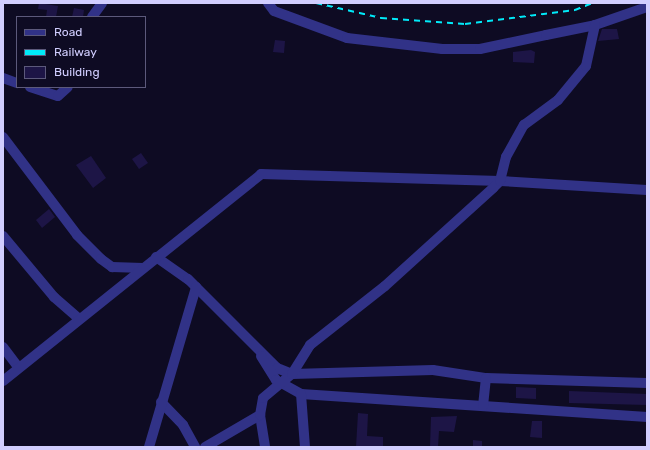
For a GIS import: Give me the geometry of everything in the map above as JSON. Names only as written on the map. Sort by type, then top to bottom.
[{"type":"street","points":[[93,16],[102,3]]},
{"type":"street","points":[[268,3],[274,11],[347,38],[414,48],[480,49],[595,25],[647,8]]},
{"type":"street","points":[[265,447],[260,415],[263,398],[292,374],[310,344],[385,286],[500,180],[506,157],[524,125],[558,100],[586,66],[595,25]]},
{"type":"street","points":[[3,78],[16,83]]},
{"type":"street","points":[[33,88],[58,96],[67,88]]},
{"type":"street","points":[[3,137],[76,235],[101,259],[112,267],[143,268]]},
{"type":"street","points":[[3,381],[78,318],[261,174],[500,180],[647,190]]},
{"type":"street","points":[[3,236],[54,297],[78,318]]},
{"type":"street","points":[[156,257],[196,287],[260,353],[277,368],[292,374],[433,370],[486,378],[647,384]]},
{"type":"street","points":[[149,447],[196,287]]},
{"type":"street","points":[[3,347],[19,368]]},
{"type":"street","points":[[260,353],[268,370],[280,383],[301,394],[647,417]]},
{"type":"street","points":[[483,406],[486,378]]},
{"type":"street","points":[[301,394],[305,447]]},
{"type":"street","points":[[161,402],[183,425],[195,447]]},
{"type":"street","points":[[205,447],[260,415]]},
{"type":"building","points":[[39,3],[58,6],[56,16],[46,16],[47,10],[38,9]]},
{"type":"building","points":[[74,8],[84,10],[83,16],[72,16]]},
{"type":"building","points":[[602,29],[617,29],[619,39],[598,41]]},
{"type":"building","points":[[275,40],[285,41],[284,53],[273,52]]},
{"type":"building","points":[[531,50],[535,52],[534,63],[513,62],[513,52]]},
{"type":"building","points":[[141,153],[148,163],[139,169],[132,159]]},
{"type":"building","points":[[91,156],[106,178],[93,188],[76,165]]},
{"type":"building","points":[[49,209],[55,217],[42,228],[36,220]]},
{"type":"building","points":[[516,387],[536,388],[536,399],[516,398]]},
{"type":"building","points":[[569,391],[647,394],[647,405],[569,403]]},
{"type":"building","points":[[358,413],[368,414],[367,436],[383,437],[383,447],[356,447]]},
{"type":"building","points":[[457,416],[454,432],[439,431],[438,447],[430,447],[431,417]]},
{"type":"building","points":[[532,421],[542,421],[542,438],[530,437]]},
{"type":"building","points":[[473,440],[482,441],[482,447],[473,447]]},
{"type":"railway","points":[[316,3],[381,18],[465,24],[575,10],[592,3]]}]
